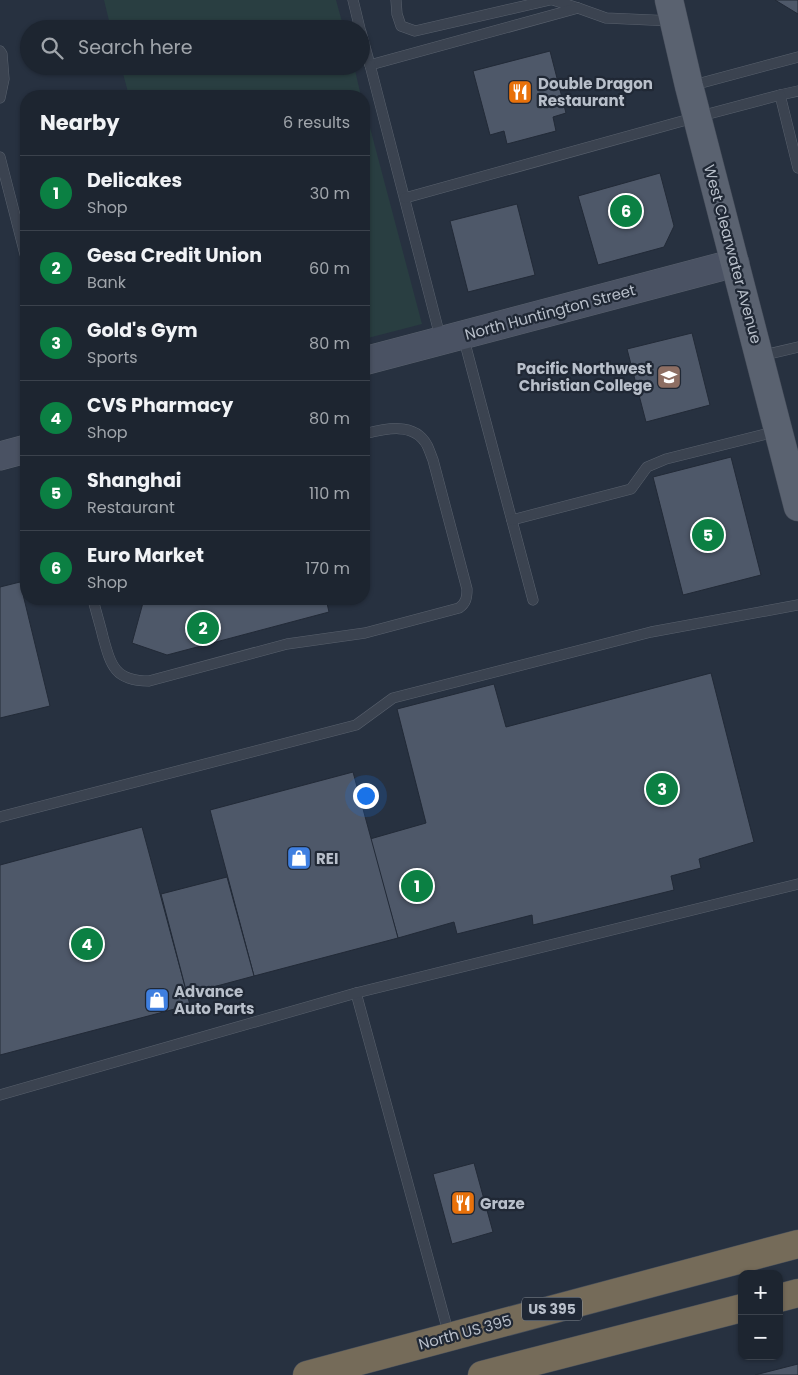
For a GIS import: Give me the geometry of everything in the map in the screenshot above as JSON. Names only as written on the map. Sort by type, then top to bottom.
[{"type":"highway","name":"North US 395","points":[[307,1375],[798,1244]]},
{"type":"highway","points":[[482,1375],[738,1309]]},
{"type":"main road","name":"West Clearwater Avenue","points":[[671,10],[798,507]]},
{"type":"street","name":"North Huntington Street","points":[[370,359],[735,263]]},
{"type":"street","points":[[0,456],[20,451]]},
{"type":"lane","points":[[353,0],[358,20]]},
{"type":"lane","points":[[396,0],[397,14],[401,26],[415,31],[551,0],[606,18],[671,10]]},
{"type":"lane","points":[[533,600],[512,520],[405,198],[370,65],[578,8]]},
{"type":"lane","points":[[0,51],[2,54],[4,79],[0,98]]},
{"type":"lane","points":[[689,86],[798,58]]},
{"type":"lane","points":[[405,198],[798,91]]},
{"type":"lane","points":[[780,95],[798,168]]},
{"type":"lane","points":[[0,157],[20,235]]},
{"type":"lane","points":[[760,356],[798,346]]},
{"type":"lane","points":[[95,605],[109,659],[115,670],[136,681],[149,681],[287,644],[365,633],[458,608],[464,604],[467,597],[467,589],[433,460],[427,444],[413,432],[403,429],[391,428],[370,433]]},
{"type":"lane","points":[[512,520],[631,489],[647,467],[666,459],[778,430]]},
{"type":"lane","points":[[0,817],[356,725],[394,698],[651,632],[798,605]]},
{"type":"lane","points":[[0,1095],[356,993],[798,884]]},
{"type":"lane","points":[[356,993],[450,1336]]},
{"type":"green space","points":[[104,0],[336,0],[342,20],[109,20]]},
{"type":"green space","points":[[123,75],[356,75],[360,90],[127,90]]},
{"type":"green space","points":[[370,128],[422,324],[370,337]]},
{"type":"building","points":[[775,0],[798,0],[798,14]]},
{"type":"building","name":"Double Dragon Restaurant","points":[[550,51],[566,113],[553,117],[556,131],[507,144],[504,131],[490,135],[473,71]]},
{"type":"building","points":[[660,173],[674,226],[664,247],[598,265],[578,196]]},
{"type":"building","points":[[517,204],[535,275],[468,292],[450,221]]},
{"type":"building","name":"Pacific Northwest Christian College","points":[[692,333],[710,405],[646,422],[627,349]]},
{"type":"building","points":[[731,457],[761,575],[683,595],[653,477]]},
{"type":"building","points":[[20,582],[20,605],[26,605],[50,706],[0,718],[0,587]]},
{"type":"building","points":[[142,605],[327,605],[329,612],[167,655],[132,643]]},
{"type":"building","points":[[711,673],[754,842],[699,859],[701,868],[671,876],[674,890],[533,925],[532,915],[457,934],[454,922],[398,938],[370,839],[426,823],[397,709],[494,684],[506,727]]},
{"type":"building","name":"REI","points":[[353,772],[398,938],[254,976],[210,810]]},
{"type":"building","points":[[142,827],[190,1005],[0,1055],[0,865]]},
{"type":"building","points":[[227,877],[254,976],[187,994],[161,894]]},
{"type":"building","name":"Graze","points":[[474,1163],[493,1232],[452,1244],[433,1174]]},
{"type":"building","points":[[798,1364],[798,1375],[755,1375]]},
{"type":"place","name":"Double Dragon Restaurant","points":[[520,92]]},
{"type":"place","name":"Euro Market","points":[[626,211]]},
{"type":"place","name":"Pacific Northwest Christian College","points":[[669,377]]},
{"type":"place","name":"Shanghai","points":[[708,535]]},
{"type":"place","name":"Gesa Credit Union","points":[[203,628]]},
{"type":"place","name":"Gold's Gym","points":[[662,789]]},
{"type":"place","name":"REI","points":[[299,858]]},
{"type":"place","name":"Delicakes","points":[[417,886]]},
{"type":"place","name":"CVS Pharmacy","points":[[87,944]]},
{"type":"place","name":"Advance Auto Parts","points":[[157,1000]]},
{"type":"place","name":"Graze","points":[[463,1203]]}]
